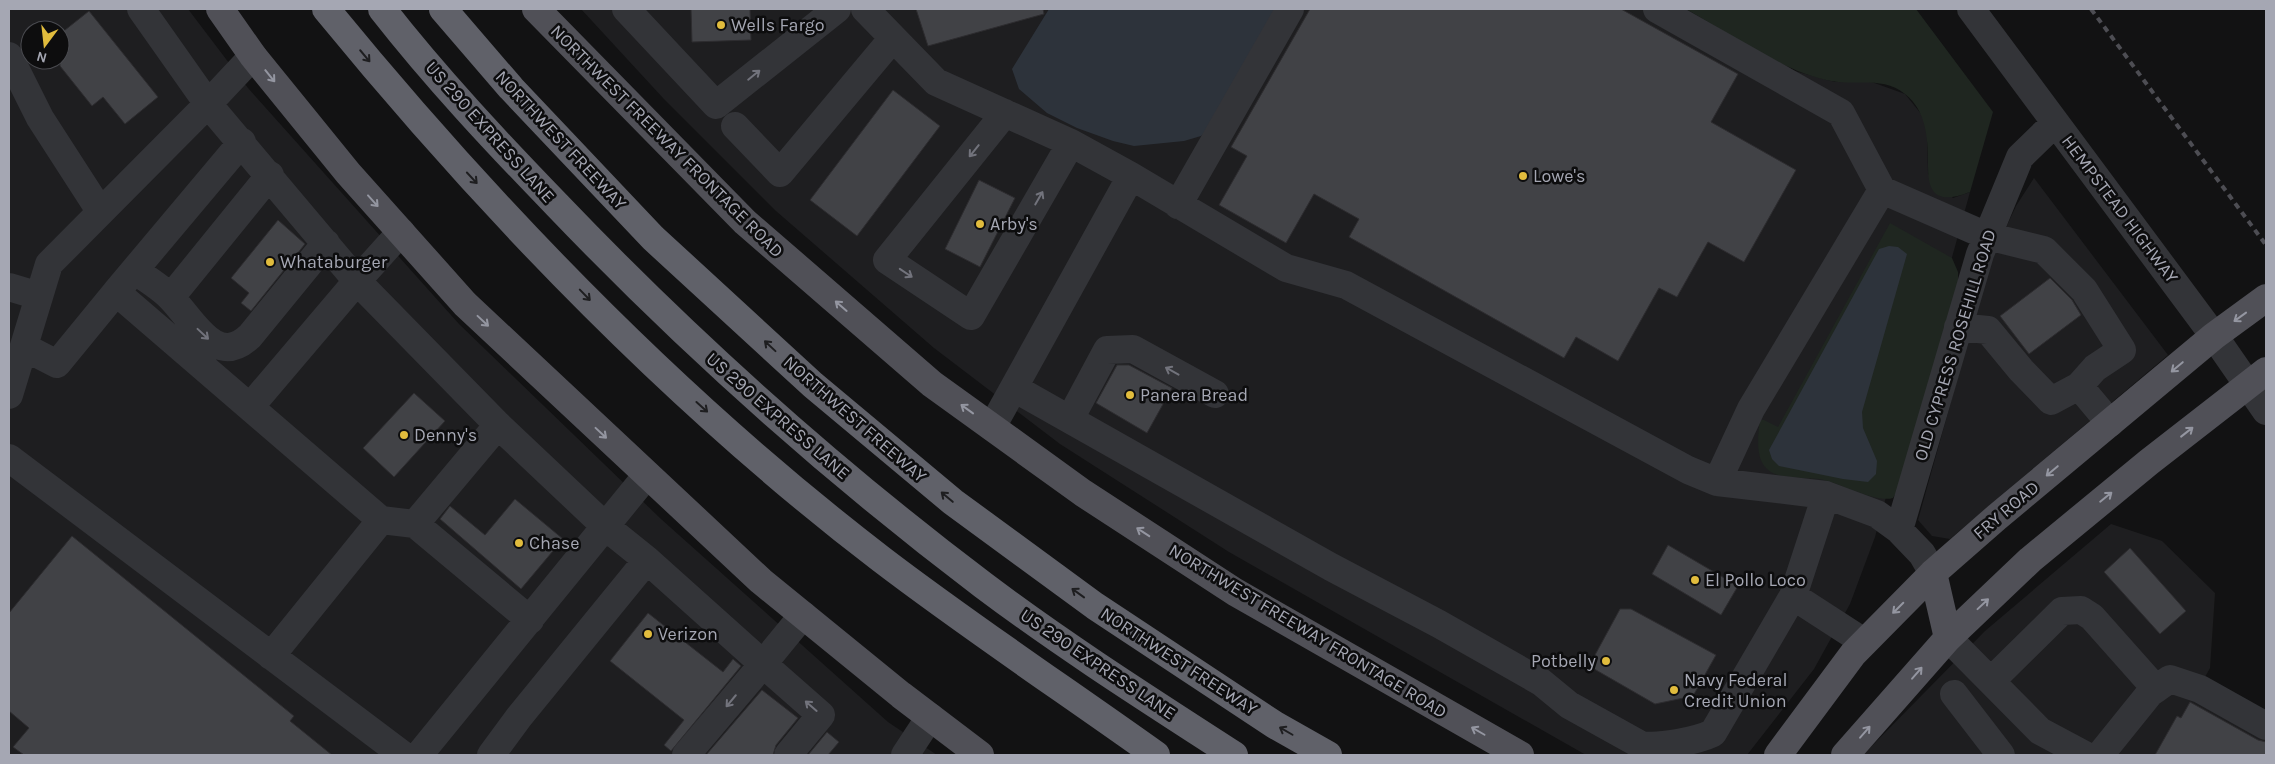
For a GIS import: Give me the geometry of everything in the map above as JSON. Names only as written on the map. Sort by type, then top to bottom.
[{"type":"highway","name":"NORTHWEST FREEWAY","points":[[446,11],[511,88],[653,238],[820,391],[953,502],[1095,606],[1275,725],[1328,755]]},
{"type":"highway","points":[[330,13],[406,104],[511,220],[599,309],[704,409],[791,485],[882,560],[1156,755]]},
{"type":"highway","name":"US 290 EXPRESS LANE","points":[[385,13],[484,130],[599,249],[723,369],[827,461],[984,586],[1093,664],[1234,755]]},
{"type":"main road","name":"NORTHWEST FREEWAY FRONTAGE ROAD","points":[[536,9],[544,20],[745,222],[932,384],[1083,493],[1235,592],[1520,755]]},
{"type":"main road","points":[[227,13],[253,56],[348,173],[465,304],[761,580],[930,717],[980,755]]},
{"type":"main road","name":"FRY ROAD","points":[[1778,755],[1853,654],[1933,573],[2214,336],[2266,298]]},
{"type":"main road","points":[[1845,755],[1948,638],[2030,560],[2256,378]]},
{"type":"main road","points":[[1933,573],[1948,638]]},
{"type":"street","points":[[141,9],[208,104],[270,175],[357,281],[498,425],[606,527],[647,560],[821,715],[788,755]]},
{"type":"street","points":[[626,9],[716,105],[837,9]]},
{"type":"street","points":[[865,9],[936,82],[1071,143],[1131,176],[1286,268],[1346,285],[1688,470],[1717,482],[1826,495],[1877,514],[1899,530],[1922,554],[1933,573]]},
{"type":"street","points":[[1178,205],[1290,9]]},
{"type":"street","points":[[1657,9],[1841,113],[1882,190],[1987,236],[2044,250],[2084,290],[2122,350],[2095,368],[2079,386],[2050,401],[1988,330],[1958,328]]},
{"type":"street","name":"HEMPSTEAD HIGHWAY","points":[[1971,9],[2214,336],[2256,378],[2266,411]]},
{"type":"street","points":[[735,126],[780,173],[893,38]]},
{"type":"street","points":[[9,56],[40,118],[100,211]]},
{"type":"street","points":[[9,396],[49,264],[253,56]]},
{"type":"street","points":[[1005,113],[887,260],[971,316],[1071,143]]},
{"type":"street","name":"OLD CYPRESS ROSEHILL ROAD","points":[[1899,530],[1987,236],[2020,157],[2055,123]]},
{"type":"street","points":[[24,347],[57,364],[242,142]]},
{"type":"street","points":[[171,297],[270,175]]},
{"type":"street","points":[[992,427],[1131,176]]},
{"type":"street","points":[[1717,482],[1751,409],[1882,190]]},
{"type":"street","points":[[250,407],[401,232]]},
{"type":"street","points":[[134,270],[171,297],[200,331],[216,345],[231,348],[241,344],[250,336],[326,243]]},
{"type":"street","points":[[9,287],[39,296]]},
{"type":"street","points":[[116,292],[381,520],[415,524],[530,620]]},
{"type":"street","points":[[1070,420],[1107,350],[1133,349],[1215,394]]},
{"type":"street","points":[[2079,386],[2110,423]]},
{"type":"street","points":[[1014,388],[1324,563],[1463,638],[1540,682],[1569,705],[1641,745],[1650,746],[1704,737],[1713,733],[1793,596],[1826,495]]},
{"type":"street","points":[[415,524],[498,425]]},
{"type":"street","points":[[9,458],[403,755]]},
{"type":"street","points":[[419,755],[647,475]]},
{"type":"street","points":[[271,656],[381,520]]},
{"type":"street","points":[[491,755],[519,716],[647,560]]},
{"type":"street","points":[[1793,596],[1864,642]]},
{"type":"street","points":[[1991,681],[2062,611],[2082,610],[2092,617],[2156,689]]},
{"type":"street","points":[[686,755],[803,615]]},
{"type":"street","points":[[1948,638],[2040,731],[2085,755]]},
{"type":"street","points":[[2100,755],[2156,689],[2170,679],[2200,689],[2266,726]]},
{"type":"street","points":[[1954,694],[2001,755]]},
{"type":"street","points":[[905,755],[930,717]]},
{"type":"shaded area","points":[[9,9],[188,9],[248,88],[459,324],[661,519],[888,722],[937,755],[9,755]]},
{"type":"shaded area","points":[[581,9],[1686,9],[1795,71],[1835,82],[1869,81],[1905,94],[1922,115],[1927,130],[1928,174],[1953,198],[1970,192],[1875,537],[1850,604],[1814,669],[1747,755],[1586,755],[1229,552],[1060,444],[934,348],[776,211],[663,98]]},
{"type":"shaded area","points":[[1049,9],[1278,9],[1213,124],[1201,136],[1184,141],[1134,146],[1113,141],[1077,128],[1047,113],[1019,89],[1012,69]]},
{"type":"shaded area","points":[[1686,9],[1916,9],[1993,112],[1970,192],[1945,197],[1935,193],[1932,189],[1929,176],[1926,134],[1922,116],[1912,101],[1897,88],[1879,83],[1840,82],[1812,76],[1757,51]]},
{"type":"shaded area","points":[[2034,178],[2168,355],[1950,539],[1932,536],[1918,520],[1990,262],[2016,206]]},
{"type":"shaded area","points":[[1890,223],[1952,258],[1958,272],[1958,291],[1908,474],[1893,498],[1886,499],[1869,496],[1824,480],[1777,475],[1766,468],[1760,458],[1758,439],[1760,420],[1778,427]]},
{"type":"shaded area","points":[[1889,246],[1898,247],[1907,254],[1862,412],[1863,428],[1877,461],[1876,474],[1868,482],[1779,466],[1772,459],[1769,450],[1879,249]]},
{"type":"shaded area","points":[[2111,524],[2162,541],[2215,593],[2210,668],[2205,677],[2266,712],[2266,755],[1863,755],[1985,631]]},
{"type":"building","name":"Wells Fargo","points":[[691,9],[750,9],[751,40],[692,42]]},
{"type":"building","points":[[916,9],[1043,9],[1044,14],[928,46]]},
{"type":"building","points":[[1310,9],[1621,9],[1738,74],[1711,122],[1796,170],[1744,262],[1708,242],[1677,297],[1659,288],[1618,361],[1576,337],[1564,358],[1349,237],[1359,219],[1314,194],[1286,243],[1219,205],[1247,156],[1231,147]]},
{"type":"building","points":[[89,11],[158,97],[125,124],[103,97],[92,106],[63,70],[70,70],[70,26]]},
{"type":"building","points":[[893,90],[940,126],[857,236],[810,200]]},
{"type":"building","name":"Arby's","points":[[979,180],[1015,198],[980,267],[945,249]]},
{"type":"building","name":"Whataburger","points":[[278,220],[305,244],[251,311],[241,303],[249,293],[231,278]]},
{"type":"building","points":[[2050,278],[2072,300],[2081,315],[2029,354],[2000,316]]},
{"type":"building","points":[[1117,365],[1129,365],[1172,388],[1147,433],[1096,403]]},
{"type":"building","name":"Denny's","points":[[414,393],[445,421],[394,477],[363,448]]},
{"type":"building","name":"Chase","points":[[515,499],[563,539],[521,589],[440,519],[450,506],[485,535]]},
{"type":"building","points":[[72,536],[294,716],[290,721],[332,755],[24,755],[13,747],[29,728],[9,711],[9,613]]},
{"type":"building","name":"El Pollo Loco","points":[[1668,545],[1738,586],[1721,615],[1652,574]]},
{"type":"building","points":[[2130,548],[2186,611],[2160,634],[2104,572]]},
{"type":"building","points":[[1620,609],[1631,609],[1716,655],[1693,696],[1655,704],[1589,666]]},
{"type":"building","points":[[648,613],[723,672],[733,659],[741,666],[671,751],[664,745],[684,720],[610,661]]},
{"type":"building","points":[[762,690],[798,718],[776,745],[773,755],[706,755]]},
{"type":"building","points":[[2190,702],[2258,740],[2266,742],[2266,755],[2155,755],[2177,716],[2181,718]]},
{"type":"building","points":[[827,732],[839,742],[828,755],[808,755]]},
{"type":"railway","points":[[2091,9],[2266,245]]},
{"type":"place","name":"Wells Fargo","points":[[721,25]]},
{"type":"place","name":"Lowe's","points":[[1523,176]]},
{"type":"place","name":"Arby's","points":[[980,224]]},
{"type":"place","name":"Whataburger","points":[[270,262]]},
{"type":"place","name":"Panera Bread","points":[[1130,395]]},
{"type":"place","name":"Denny's","points":[[404,435]]},
{"type":"place","name":"Chase","points":[[519,543]]},
{"type":"place","name":"El Pollo Loco","points":[[1695,580]]},
{"type":"place","name":"Verizon","points":[[648,634]]},
{"type":"place","name":"Potbelly","points":[[1606,661]]},
{"type":"place","name":"Navy Federal Credit Union","points":[[1674,690]]}]
